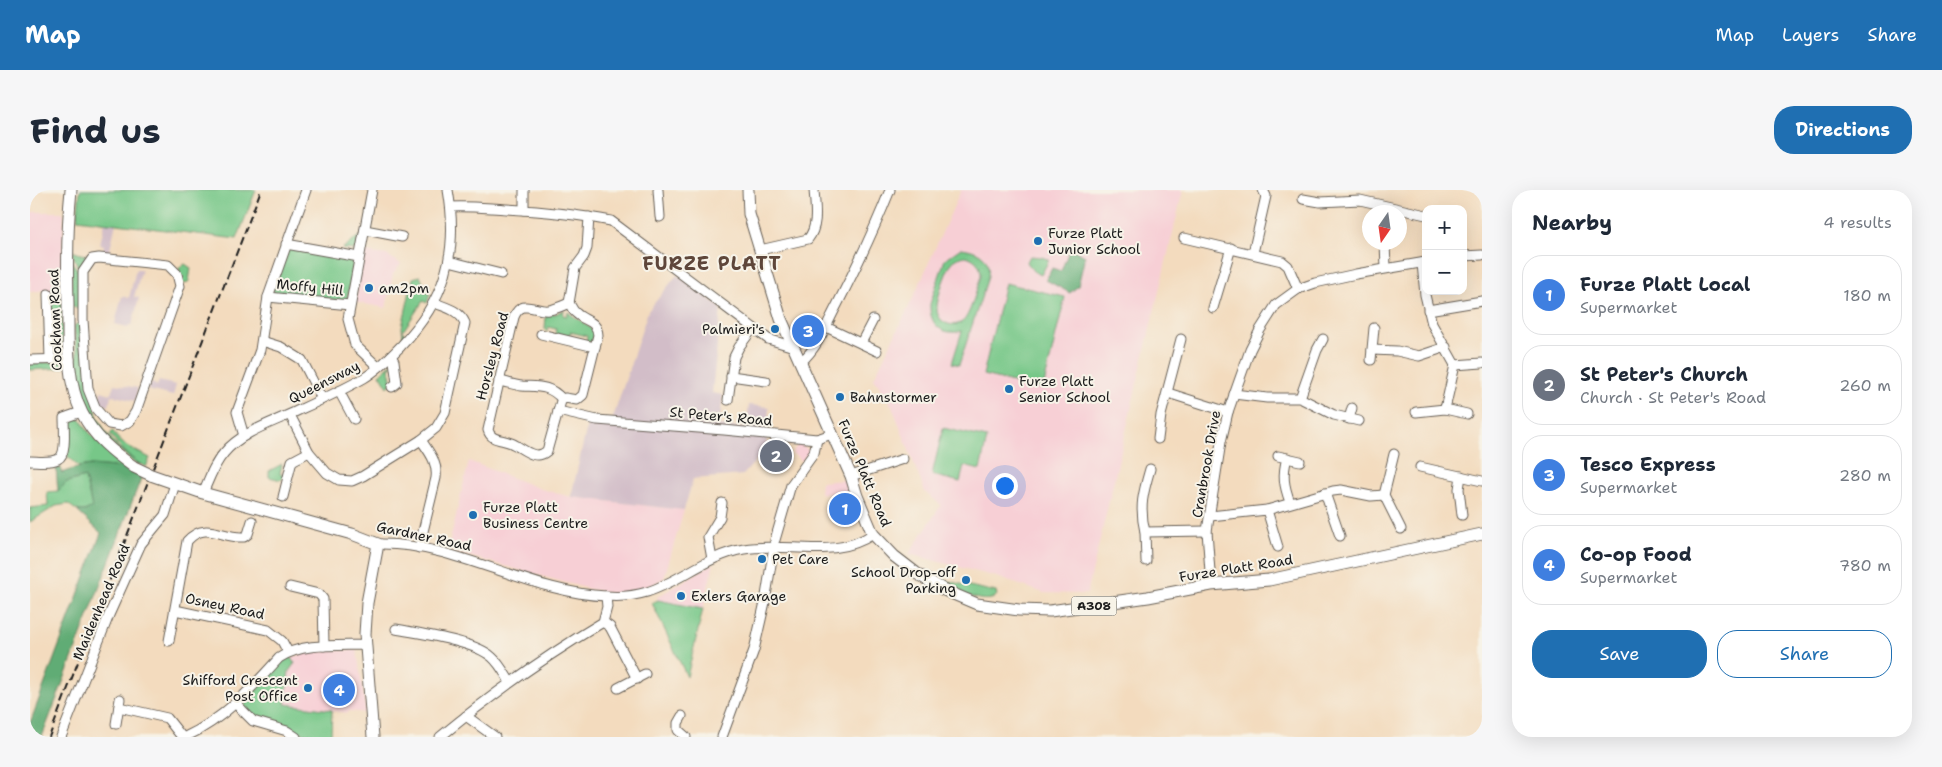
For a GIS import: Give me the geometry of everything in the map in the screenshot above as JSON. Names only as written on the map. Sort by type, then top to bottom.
[{"type":"main road","name":"Cookham Road","points":[[71,190],[67,256],[68,321],[73,386],[81,412],[94,432],[111,452],[134,467],[156,476]]},
{"type":"main road","name":"Furze Platt Road","points":[[748,190],[749,214],[781,319],[851,476],[856,496],[873,534],[894,556],[925,579],[944,590],[976,604],[997,608],[1050,611],[1148,598],[1211,585],[1269,580],[1482,534]]},
{"type":"main road","name":"Gardner Road","points":[[156,476],[203,493],[352,534],[378,544]]},
{"type":"main road","points":[[373,737],[366,645],[367,603],[378,544]]},
{"type":"street","points":[[244,436],[237,412],[262,341],[268,297],[306,190]]},
{"type":"street","points":[[372,190],[348,319],[355,345],[378,367]]},
{"type":"street","name":"Queensway","points":[[203,493],[211,474],[224,453],[244,436],[365,377],[391,356],[415,331],[435,303],[448,261],[452,239],[451,207],[448,190]]},
{"type":"street","points":[[524,190],[524,210]]},
{"type":"street","points":[[658,190],[660,217]]},
{"type":"street","points":[[760,250],[808,239],[815,228],[814,190]]},
{"type":"street","points":[[801,362],[811,353],[826,327],[861,259],[890,190]]},
{"type":"street","points":[[1253,254],[1266,196],[1263,190]]},
{"type":"street","points":[[1306,196],[1320,202],[1360,200],[1374,205]]},
{"type":"street","points":[[451,207],[524,210],[611,221],[768,339],[794,346]]},
{"type":"street","points":[[1407,212],[1422,214]]},
{"type":"street","points":[[499,381],[551,390],[556,392],[562,399],[577,400],[582,397],[598,330],[593,323],[577,314],[569,303],[575,268],[584,256],[587,248],[590,217]]},
{"type":"street","points":[[365,230],[402,237]]},
{"type":"street","points":[[1184,238],[1282,261],[1288,266],[1298,289]]},
{"type":"street","points":[[286,244],[359,257]]},
{"type":"street","points":[[1213,308],[1231,248]]},
{"type":"street","points":[[1385,250],[1386,268]]},
{"type":"street","points":[[1467,256],[1482,255]]},
{"type":"street","points":[[92,259],[168,265],[177,274],[180,286],[141,400],[130,421],[121,426],[109,424],[96,408],[88,389],[83,320],[83,272],[92,259]]},
{"type":"street","points":[[448,261],[501,274]]},
{"type":"street","name":"Cranbrook Drive","points":[[1211,585],[1207,530],[1216,467],[1228,412],[1250,350],[1276,305],[1298,289],[1316,283],[1422,262]]},
{"type":"street","points":[[48,294],[50,359]]},
{"type":"street","points":[[1427,295],[1432,324],[1455,365],[1444,410]]},
{"type":"street","name":"Moffy Hill","points":[[268,297],[350,305]]},
{"type":"street","points":[[1428,310],[1482,301]]},
{"type":"street","points":[[290,414],[309,452],[327,473],[339,480],[352,481],[421,440],[436,428],[445,413],[465,323],[462,316],[455,311],[435,303]]},
{"type":"street","name":"Horsley Road","points":[[558,411],[549,449],[543,454],[523,451],[512,443],[493,437],[488,433],[517,310],[525,306],[549,310],[569,303]]},
{"type":"street","points":[[68,321],[83,320]]},
{"type":"street","points":[[861,343],[873,320]]},
{"type":"street","points":[[826,327],[877,351]]},
{"type":"street","points":[[728,400],[734,357],[739,346],[753,328]]},
{"type":"street","points":[[1371,360],[1372,350],[1369,338],[1374,328]]},
{"type":"street","points":[[541,334],[595,347]]},
{"type":"street","points":[[1158,439],[1161,415],[1181,339]]},
{"type":"street","points":[[262,341],[281,347],[302,360],[322,399]]},
{"type":"street","points":[[1300,398],[1318,342]]},
{"type":"street","points":[[1372,350],[1397,351],[1419,356],[1446,347]]},
{"type":"street","points":[[391,356],[394,361],[397,383],[392,387]]},
{"type":"street","points":[[30,360],[70,359]]},
{"type":"street","points":[[1455,365],[1482,363]]},
{"type":"street","points":[[731,376],[766,381]]},
{"type":"street","points":[[339,391],[354,419]]},
{"type":"street","points":[[1168,393],[1228,412]]},
{"type":"street","points":[[1234,394],[1267,398],[1300,398],[1334,415],[1359,421]]},
{"type":"street","points":[[558,411],[562,399]]},
{"type":"street","points":[[1349,419],[1352,408]]},
{"type":"street","points":[[1420,409],[1444,410],[1461,414]]},
{"type":"street","name":"St Peter's Road","points":[[558,411],[588,418],[817,439],[832,434]]},
{"type":"street","points":[[30,461],[57,460],[61,457],[64,451],[64,418],[81,412]]},
{"type":"street","points":[[722,737],[754,650],[765,602],[775,543],[791,485],[814,453],[817,439]]},
{"type":"street","points":[[419,548],[437,468],[421,440]]},
{"type":"street","points":[[283,497],[292,461],[309,452]]},
{"type":"street","points":[[880,454],[883,465]]},
{"type":"street","points":[[1384,495],[1395,467],[1394,454]]},
{"type":"street","points":[[1290,502],[1284,485],[1282,457],[1300,461]]},
{"type":"street","points":[[851,476],[903,459]]},
{"type":"street","points":[[1420,467],[1429,473],[1462,476],[1482,481]]},
{"type":"street","points":[[1146,561],[1145,532],[1141,515],[1142,499],[1150,469]]},
{"type":"street","points":[[1462,476],[1459,489],[1462,515]]},
{"type":"street","name":"Maidenhead Road","points":[[61,737],[109,615],[141,544],[165,514],[175,484]]},
{"type":"street","points":[[1210,516],[1267,510],[1290,502],[1341,490],[1371,496],[1384,495]]},
{"type":"street","points":[[1325,493],[1336,533]]},
{"type":"street","points":[[1384,495],[1402,524]]},
{"type":"street","points":[[712,559],[708,537],[720,517],[722,503]]},
{"type":"street","points":[[1267,510],[1278,536],[1278,547]]},
{"type":"street","points":[[169,641],[187,541],[194,533],[214,531],[243,541],[248,534],[252,521]]},
{"type":"street","points":[[1145,532],[1207,530]]},
{"type":"street","name":"Gardner Road","points":[[378,544],[397,544],[419,548],[467,560],[540,583],[584,594],[606,596],[648,592],[712,559],[743,549],[775,543],[824,550],[848,546],[864,540],[873,534]]},
{"type":"street","points":[[290,586],[319,594],[323,599],[324,646]]},
{"type":"street","points":[[440,737],[510,682],[563,646],[603,622],[607,607],[606,596]]},
{"type":"street","name":"Osney Road","points":[[175,610],[268,630],[282,641],[288,652]]},
{"type":"street","points":[[603,622],[610,627],[641,676],[618,688]]},
{"type":"street","points":[[396,629],[465,644],[482,651],[492,657],[510,682]]},
{"type":"street","points":[[116,724],[120,703],[167,718],[184,737],[202,729],[236,704],[257,684],[279,658],[288,652],[324,646],[366,645]]},
{"type":"street","points":[[236,704],[253,721],[287,731],[296,737]]},
{"type":"street","points":[[466,716],[495,737]]},
{"type":"street","points":[[682,716],[678,723],[678,730],[686,737]]},
{"type":"shaded area","name":"Furze Platt Senior School","points":[[961,190],[1183,190],[1087,594],[1044,593],[997,577],[909,554],[941,505],[925,492],[892,406],[874,378],[915,294]]},
{"type":"shaded area","points":[[30,212],[61,212],[64,214],[61,292],[44,290],[30,292]]},
{"type":"shaded area","points":[[105,222],[116,223],[109,254],[102,253],[104,245],[100,244]]},
{"type":"shaded area","points":[[364,252],[387,255],[401,264],[393,274],[386,308],[355,302]]},
{"type":"shaded area","points":[[136,269],[142,269],[134,297],[139,298],[132,325],[128,327],[115,324],[122,296],[129,298]]},
{"type":"shaded area","points":[[677,275],[721,308],[712,393],[723,395],[719,425],[746,428],[749,405],[769,407],[766,449],[743,475],[693,479],[684,510],[571,497],[588,422],[611,424],[648,311]]},
{"type":"shaded area","points":[[159,381],[176,385],[173,396],[148,390],[151,382],[157,386]]},
{"type":"shaded area","points":[[114,384],[138,388],[135,401],[111,395],[109,406],[100,406],[97,398],[99,398],[101,391],[111,394]]},
{"type":"shaded area","points":[[799,443],[810,451],[802,461],[792,453]]},
{"type":"shaded area","points":[[469,461],[541,489],[571,497],[684,510],[664,578],[650,586],[615,594],[589,589],[453,552],[448,549]]},
{"type":"shaded area","points":[[844,480],[858,521],[833,521],[830,494],[820,493],[821,482]]},
{"type":"shaded area","points":[[714,563],[703,609],[658,600],[657,597]]},
{"type":"shaded area","points":[[357,651],[366,713],[349,711],[348,713],[285,704],[289,671],[295,663],[292,658],[308,652]]},
{"type":"green space","points":[[80,190],[256,190],[237,239],[77,219]]},
{"type":"green space","points":[[359,236],[357,247],[354,250],[342,249]]},
{"type":"green space","points":[[288,248],[354,259],[347,301],[272,293]]},
{"type":"green space","points":[[961,248],[978,253],[988,264],[988,277],[959,365],[952,363],[962,331],[948,332],[938,327],[934,323],[930,311],[930,304],[945,259]],"holes":[[[961,257],[970,257],[977,263],[981,272],[974,298],[965,319],[957,324],[948,324],[941,319],[937,310],[941,288],[953,262]]]},
{"type":"green space","points":[[1070,248],[1085,256],[1078,286],[1070,293],[1046,280],[1052,268],[1061,271]]},
{"type":"green space","points":[[71,251],[92,257],[82,264],[80,271]]},
{"type":"green space","points":[[1030,256],[1049,260],[1041,275],[1033,271],[1027,262]]},
{"type":"green space","points":[[71,261],[80,273],[81,309],[72,307]]},
{"type":"green space","points":[[185,264],[191,268],[189,281],[186,284],[181,282],[179,268]]},
{"type":"green space","points":[[420,276],[424,285],[430,285],[427,293],[430,294],[427,303],[423,301],[403,331],[405,334],[403,338],[402,327],[413,278]]},
{"type":"green space","points":[[1005,283],[1065,297],[1043,389],[983,375]]},
{"type":"green space","points":[[51,292],[61,292],[63,348],[53,349]]},
{"type":"green space","points":[[564,311],[563,315],[567,316],[568,312],[594,332],[592,342],[586,342],[587,336],[570,332],[569,337],[555,334],[556,329],[548,327],[547,332],[545,330],[546,314],[555,314]]},
{"type":"green space","points":[[78,323],[81,324],[97,416],[106,433],[118,447],[140,465],[134,463],[98,431],[80,398],[75,368],[77,353],[74,326]]},
{"type":"green space","points":[[62,362],[63,368],[30,370],[30,363]]},
{"type":"green space","points":[[391,364],[393,366],[389,367],[391,380],[395,380],[388,387],[380,374]]},
{"type":"green space","points":[[75,418],[80,419],[89,432],[125,468],[92,465],[79,467],[67,456],[69,423]]},
{"type":"green space","points":[[943,428],[987,438],[980,470],[964,466],[960,482],[932,475]]},
{"type":"green space","points":[[113,431],[124,444],[150,458],[146,467],[136,461],[122,448],[110,434]]},
{"type":"green space","points":[[282,464],[280,474],[285,476],[281,480],[269,477],[269,471]]},
{"type":"green space","points":[[92,465],[125,468],[142,476],[42,737],[30,737],[30,723],[101,533],[77,511],[85,511],[92,507],[85,477],[67,482],[58,491],[56,468],[61,468],[61,473]]},
{"type":"green space","points":[[85,477],[92,507],[82,511],[68,504],[56,506],[30,522],[30,508],[48,506],[47,492],[58,491],[67,482]]},
{"type":"green space","points":[[934,575],[938,579],[996,592],[997,595],[992,599],[985,600],[968,596],[935,582]]},
{"type":"green space","points":[[658,600],[703,609],[687,677],[652,603]]},
{"type":"green space","points":[[289,657],[295,663],[289,671],[285,704],[332,710],[331,737],[296,732],[254,717],[245,707],[245,702],[282,662]]},
{"type":"railway","points":[[49,737],[261,190]]},
{"type":"place","name":"Furze Platt Junior School","points":[[1038,241]]},
{"type":"place","name":"am2pm","points":[[369,288]]},
{"type":"place","name":"Palmieri's","points":[[775,329]]},
{"type":"place","name":"Tesco Express","points":[[808,331]]},
{"type":"place","name":"Furze Platt Senior School","points":[[1009,389]]},
{"type":"place","name":"Bahnstormer","points":[[840,397]]},
{"type":"place","name":"St Peter's Church","points":[[776,456]]},
{"type":"place","name":"Furze Platt Local","points":[[845,509]]},
{"type":"place","name":"Furze Platt Business Centre","points":[[473,515]]},
{"type":"place","name":"Pet Care","points":[[762,559]]},
{"type":"place","name":"School Drop-off Parking","points":[[966,580]]},
{"type":"place","name":"Exlers Garage","points":[[681,596]]},
{"type":"place","name":"Shifford Crescent Post Office","points":[[308,688]]},
{"type":"place","name":"Co-op Food","points":[[339,690]]},
{"type":"district","name":"FURZE PLATT","points":[[712,263]]}]
